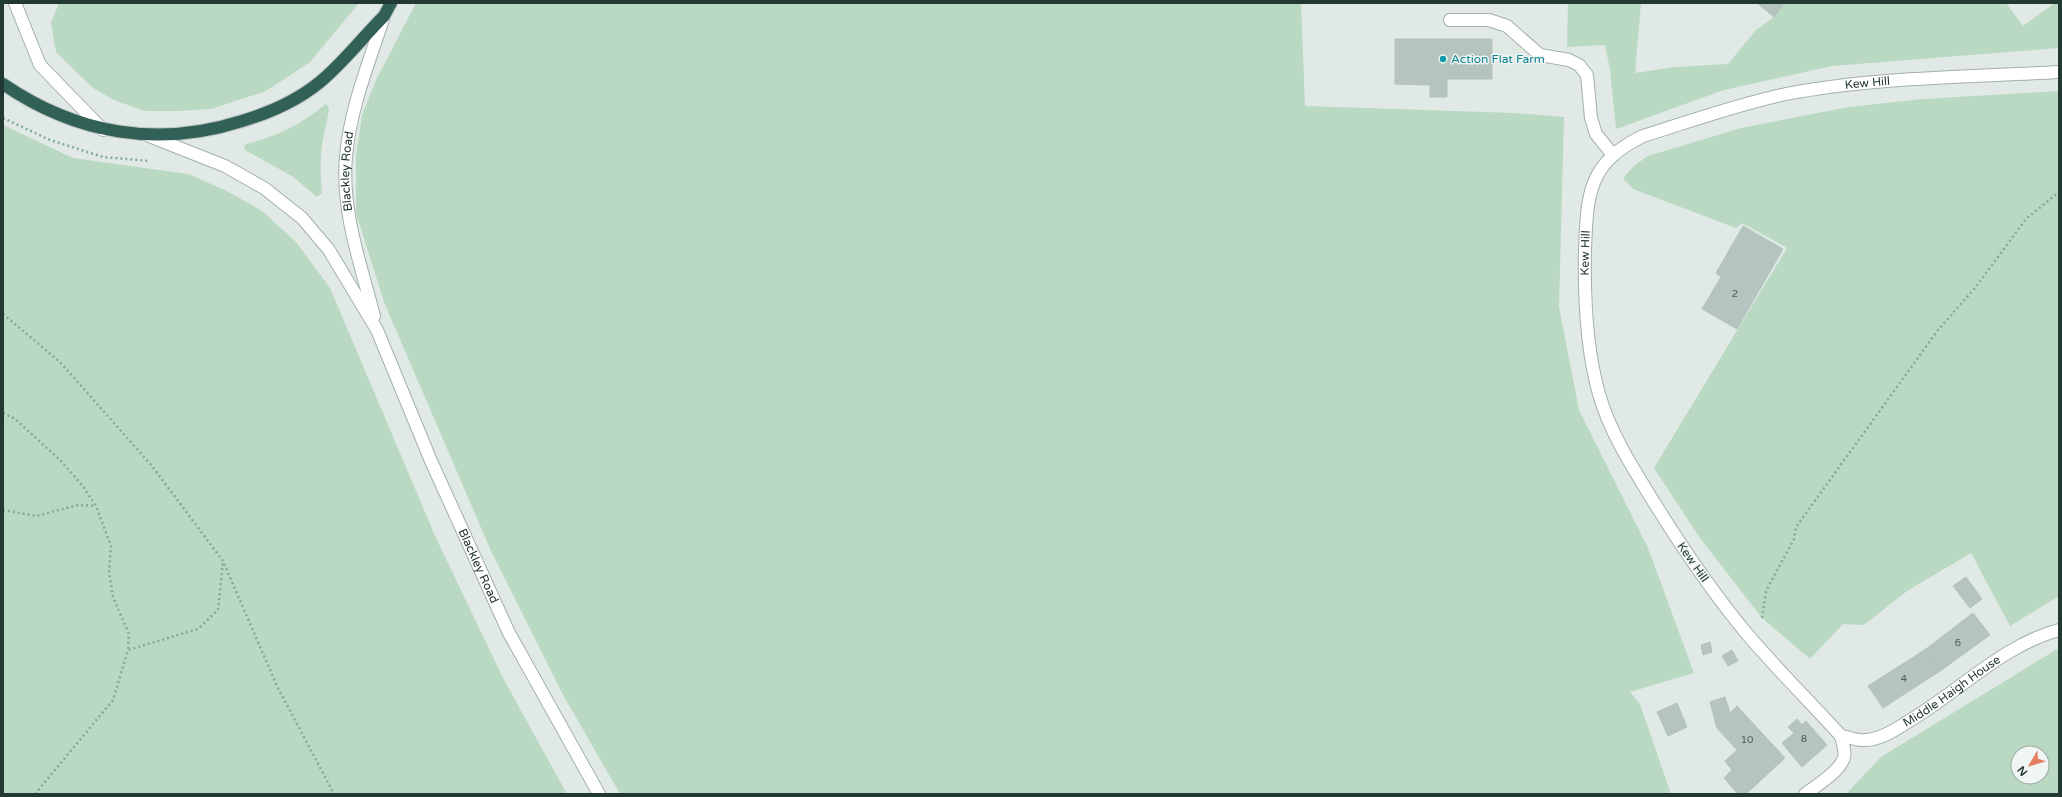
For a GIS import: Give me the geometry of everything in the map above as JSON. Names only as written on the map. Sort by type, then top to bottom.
[{"type":"highway","points":[[3,84],[17,94],[59,115],[103,130],[150,136],[172,136],[217,129],[260,116],[321,81],[384,16],[391,3]]},
{"type":"street","points":[[15,3],[40,65],[103,130]]},
{"type":"street","name":"Blackley Road","points":[[384,16],[352,116],[345,159],[346,191],[351,226],[377,330],[431,461],[509,633],[599,794]]},
{"type":"street","points":[[1450,20],[1489,20],[1507,26],[1540,56],[1569,60],[1579,65],[1587,75],[1591,118],[1596,134],[1613,154]]},
{"type":"street","name":"Kew Hill","points":[[1841,736],[1747,634],[1716,594],[1675,536],[1635,473],[1616,436],[1599,396],[1593,371],[1584,288],[1587,207],[1598,175],[1613,154],[1644,136],[1723,111],[1786,94],[1872,83],[2059,72]]},
{"type":"street","name":"Blackley Road","points":[[150,136],[245,176],[277,197],[296,212],[329,250],[377,330]]},
{"type":"street","name":"Middle Haigh House","points":[[1841,736],[1865,740],[1893,731],[1928,710],[2002,656],[2029,641],[2059,630]]},
{"type":"street","points":[[1805,794],[1841,764],[1844,758],[1841,736]]},
{"type":"path","points":[[3,118],[50,140],[103,157],[150,161]]},
{"type":"path","points":[[1747,634],[1762,618],[1766,591],[1794,539],[1796,528],[1848,453],[1928,342],[1975,288],[2026,219],[2059,192]]},
{"type":"path","points":[[3,314],[60,362],[152,466],[223,561],[278,686],[334,794]]},
{"type":"path","points":[[3,413],[15,419],[60,460],[82,485],[96,506],[111,546],[108,572],[113,597],[129,634],[128,650],[113,700],[35,794]]},
{"type":"path","points":[[3,510],[36,516],[78,505],[96,506]]},
{"type":"path","points":[[128,650],[198,629],[218,610],[223,561]]},
{"type":"green space","points":[[59,3],[359,3],[310,62],[266,91],[211,109],[145,111],[114,100],[93,88],[56,52],[51,23]]},
{"type":"green space","points":[[416,3],[1301,3],[1305,106],[1514,113],[1564,117],[1559,307],[1579,410],[1648,548],[1694,673],[1630,692],[1640,704],[1671,794],[620,794],[562,693],[491,551],[384,302],[356,213],[356,155],[362,115],[376,80]]},
{"type":"green space","points":[[1568,3],[1641,3],[1635,73],[1675,67],[1728,64],[1756,30],[1774,17],[1785,3],[2006,3],[2023,26],[2055,3],[2059,3],[2059,48],[1832,66],[1724,90],[1616,129],[1610,70],[1605,45],[1567,47]]},
{"type":"green space","points":[[2059,91],[2059,596],[2010,626],[1971,553],[1907,591],[1864,625],[1843,624],[1810,659],[1762,618],[1700,538],[1654,468],[1787,248],[1742,223],[1736,228],[1633,189],[1623,178],[1635,165],[1648,156],[1741,128],[1849,107],[1923,99]]},
{"type":"green space","points":[[326,104],[329,108],[321,152],[322,193],[317,197],[292,176],[245,150],[244,147],[246,144],[268,138],[298,124]]},
{"type":"green space","points":[[3,125],[73,158],[188,174],[225,190],[262,211],[296,242],[330,288],[436,538],[503,678],[567,794],[3,794]]},
{"type":"green space","points":[[2059,648],[2059,794],[1846,794],[1881,757]]},
{"type":"building","points":[[1757,3],[1785,3],[1774,17]]},
{"type":"building","name":"Action Flat Farm","points":[[1395,39],[1492,39],[1492,79],[1447,79],[1447,97],[1430,97],[1430,85],[1395,84]]},
{"type":"building","points":[[1743,226],[1783,249],[1737,329],[1702,309],[1721,277],[1716,273]]},
{"type":"building","points":[[1966,577],[1982,599],[1970,608],[1953,586]]},
{"type":"building","points":[[1973,613],[1990,635],[1940,671],[1926,649]]},
{"type":"building","points":[[1710,642],[1712,652],[1703,655],[1701,645]]},
{"type":"building","points":[[1926,649],[1940,671],[1883,708],[1868,686]]},
{"type":"building","points":[[1732,650],[1738,661],[1728,666],[1722,656]]},
{"type":"building","points":[[1725,697],[1730,713],[1737,706],[1785,758],[1746,794],[1738,794],[1724,778],[1732,770],[1725,761],[1737,750],[1717,728],[1710,702]]},
{"type":"building","points":[[1677,703],[1687,727],[1668,736],[1657,712]]},
{"type":"building","points":[[1797,719],[1802,725],[1806,721],[1827,745],[1802,767],[1782,743],[1794,733],[1788,727]]},
{"type":"place","name":"Action Flat Farm","points":[[1443,59]]}]
